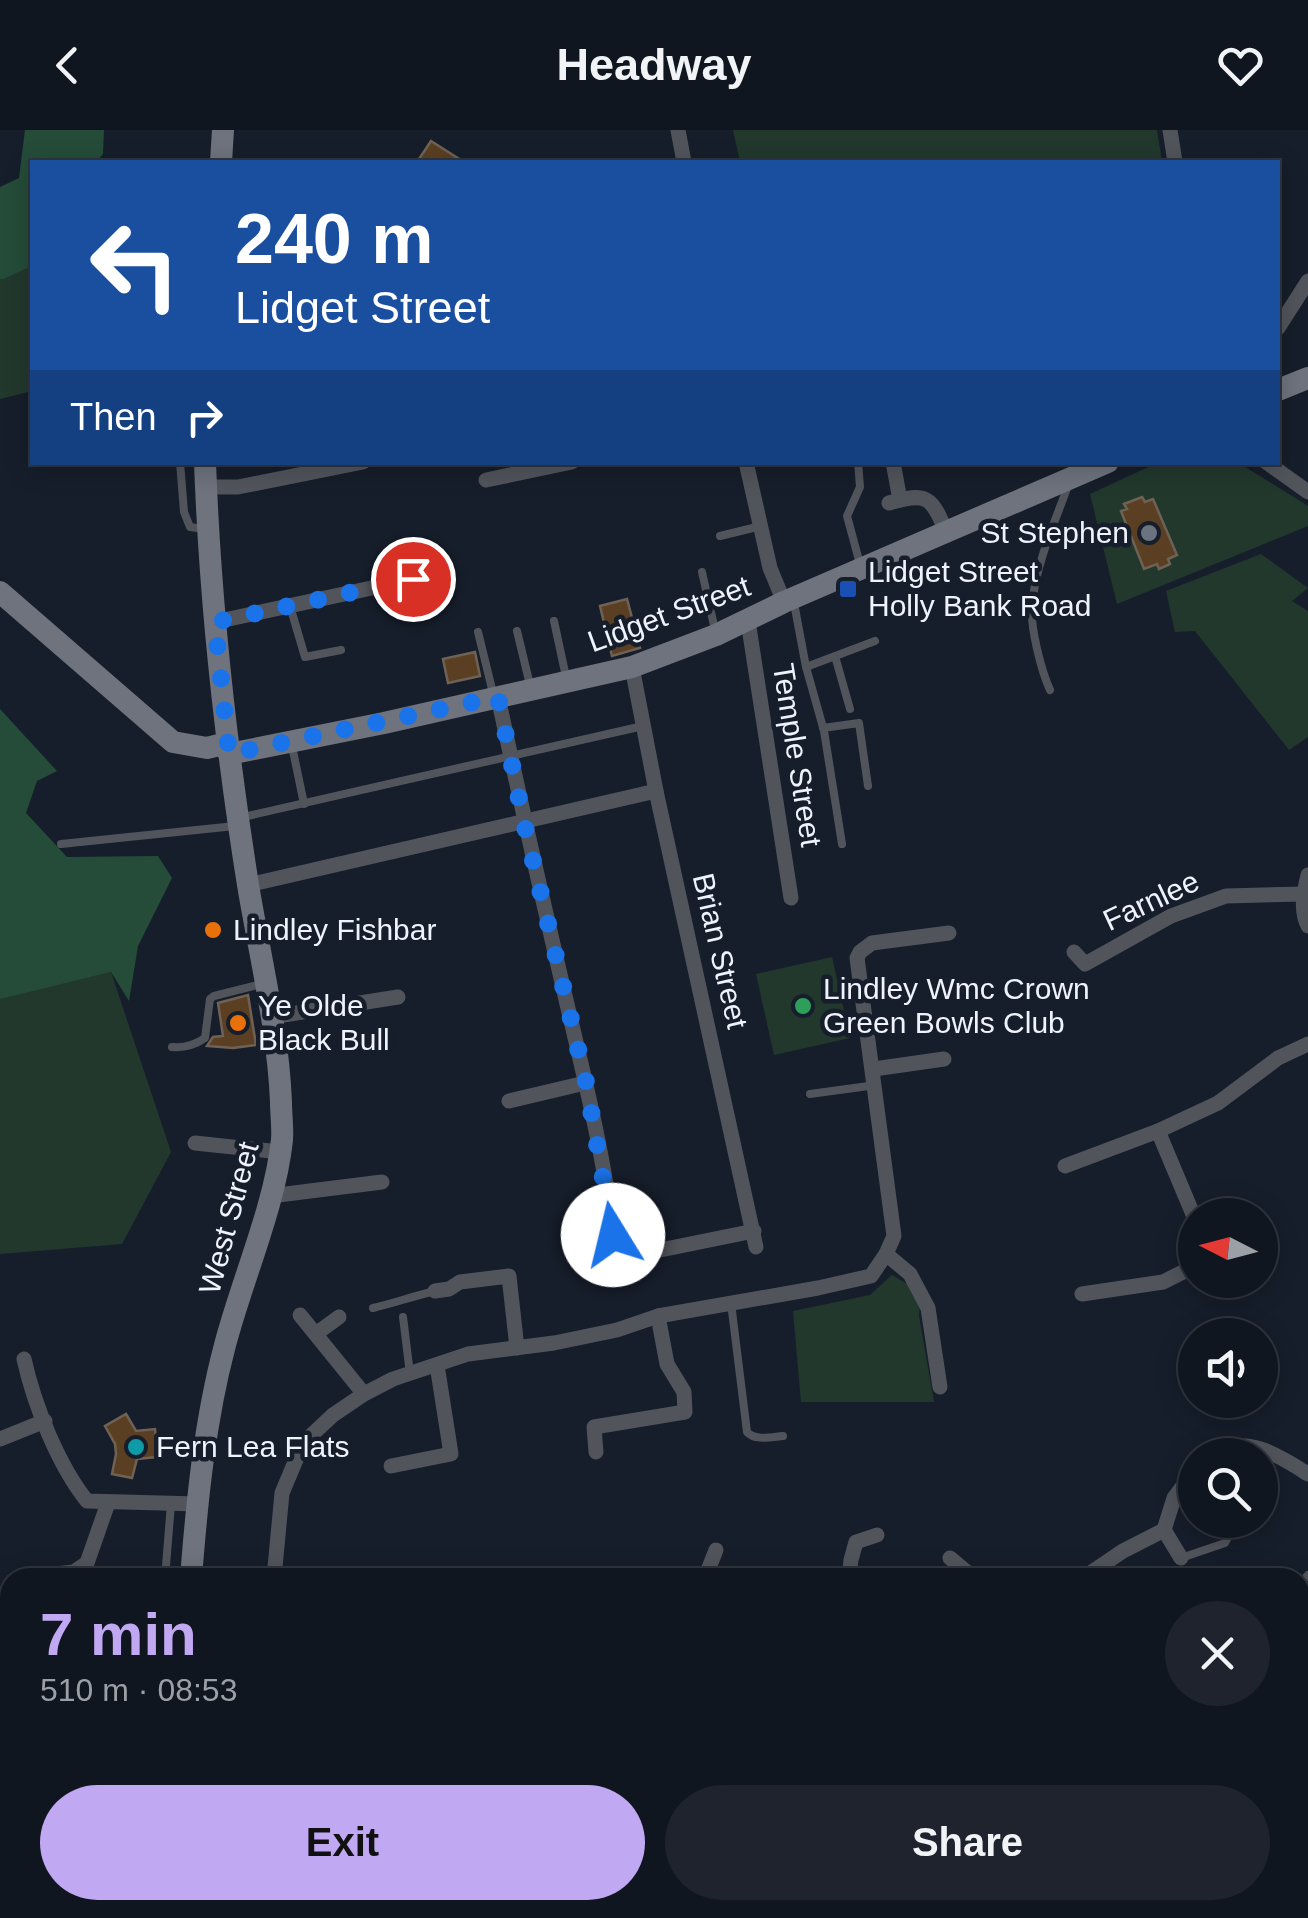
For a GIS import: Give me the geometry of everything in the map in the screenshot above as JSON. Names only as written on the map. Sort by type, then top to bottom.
[{"type":"street","points":[[221,160],[223,130]]},
{"type":"street","points":[[678,130],[684,160]]},
{"type":"street","points":[[1170,130],[1175,160]]},
{"type":"street","points":[[1280,325],[1308,281]]},
{"type":"street","points":[[1280,389],[1308,378]]},
{"type":"street","name":"West Street","points":[[192,1568],[209,1427],[224,1348],[270,1196],[282,1139],[279,1067],[228,749],[205,465]]},
{"type":"street","points":[[206,487],[238,486],[347,465]]},
{"type":"street","points":[[486,480],[558,465]]},
{"type":"street","points":[[747,465],[770,568],[788,600]]},
{"type":"street","points":[[893,465],[894,502],[912,496],[926,499],[938,511],[946,532]]},
{"type":"street","name":"Lidget Street","points":[[0,592],[173,742],[228,749],[291,742],[632,667],[716,635],[1101,465]]},
{"type":"street","points":[[1270,465],[1308,492]]},
{"type":"street","points":[[215,622],[413,579],[410,564]]},
{"type":"street","name":"Temple Street","points":[[748,621],[791,898]]},
{"type":"street","name":"Brian Street","points":[[586,1082],[616,1259],[755,1239],[632,667]]},
{"type":"street","points":[[496,697],[586,1082],[509,1101]]},
{"type":"street","points":[[248,885],[656,791]]},
{"type":"street","points":[[1308,875],[1304,894],[1308,926]]},
{"type":"street","name":"Farnlee","points":[[1092,981],[1079,958],[1172,916],[1226,896],[1304,894]]},
{"type":"street","points":[[275,1568],[282,1493],[302,1443],[364,1394],[468,1354],[554,1343],[617,1330],[658,1316],[871,1276],[894,1236],[857,958],[872,943],[949,933]]},
{"type":"street","points":[[271,1017],[398,997]]},
{"type":"street","points":[[1065,1166],[1158,1132],[1218,1103],[1278,1058],[1308,1044]]},
{"type":"street","points":[[875,1077],[944,1059]]},
{"type":"street","points":[[1158,1132],[1186,1198]]},
{"type":"street","points":[[194,1143],[280,1152]]},
{"type":"street","points":[[270,1196],[382,1182]]},
{"type":"street","points":[[886,1254],[910,1274],[928,1308],[940,1387]]},
{"type":"street","points":[[1082,1294],[1163,1282],[1178,1274]]},
{"type":"street","points":[[435,1291],[460,1282],[509,1276],[517,1348]]},
{"type":"street","points":[[300,1315],[364,1394]]},
{"type":"street","points":[[596,1452],[594,1427],[685,1412],[684,1392],[667,1364],[658,1316]]},
{"type":"street","points":[[317,1333],[338,1317]]},
{"type":"street","points":[[24,1359],[31,1390],[75,1486],[88,1501],[198,1504]]},
{"type":"street","points":[[391,1466],[451,1454],[436,1365]]},
{"type":"street","points":[[0,1439],[45,1421]]},
{"type":"street","points":[[1278,1455],[1308,1474]]},
{"type":"street","points":[[1098,1568],[1164,1530],[1178,1493]]},
{"type":"street","points":[[80,1568],[87,1563],[108,1504]]},
{"type":"street","points":[[1164,1530],[1181,1558]]},
{"type":"street","points":[[851,1568],[856,1542],[877,1535]]},
{"type":"street","points":[[709,1568],[716,1550]]},
{"type":"street","points":[[950,1558],[962,1568]]},
{"type":"lane","points":[[180,465],[184,512],[190,527],[209,530]]},
{"type":"lane","points":[[858,465],[860,487],[848,516],[861,569]]},
{"type":"lane","points":[[1050,690],[1042,670],[1032,608],[1042,556],[1070,479]]},
{"type":"lane","points":[[720,536],[760,526]]},
{"type":"lane","points":[[702,572],[716,635]]},
{"type":"lane","points":[[788,600],[823,728],[842,844]]},
{"type":"lane","points":[[290,606],[304,657],[341,650]]},
{"type":"lane","points":[[554,621],[567,681]]},
{"type":"lane","points":[[517,631],[530,690]]},
{"type":"lane","points":[[478,632],[496,697]]},
{"type":"lane","points":[[806,667],[876,641]]},
{"type":"lane","points":[[835,656],[850,709]]},
{"type":"lane","points":[[823,728],[859,723],[868,786]]},
{"type":"lane","points":[[61,844],[239,822],[644,726]]},
{"type":"lane","points":[[291,742],[304,804]]},
{"type":"lane","points":[[172,1047],[182,1048],[205,1038],[210,999],[214,996],[266,983]]},
{"type":"lane","points":[[810,1094],[875,1077]]},
{"type":"lane","points":[[372,1308],[435,1291]]},
{"type":"lane","points":[[732,1303],[747,1432],[756,1438],[783,1436]]},
{"type":"lane","points":[[403,1316],[410,1374]]},
{"type":"lane","points":[[166,1568],[171,1504]]},
{"type":"lane","points":[[1181,1558],[1227,1538]]},
{"type":"green space","points":[[25,130],[104,130],[103,154],[98,160],[30,160],[30,267],[0,279],[0,187],[19,178]]},
{"type":"green space","points":[[733,130],[1157,130],[1162,160],[740,160]]},
{"type":"green space","points":[[30,267],[30,392],[0,399],[0,279]]},
{"type":"green space","points":[[1153,465],[1242,465],[1308,506],[1308,526],[1117,604],[1090,494]]},
{"type":"green space","points":[[1261,554],[1308,588],[1292,601],[1308,611],[1308,737],[1289,750],[1195,631],[1175,632],[1166,591]]},
{"type":"green space","points":[[0,709],[57,771],[37,781],[26,813],[67,857],[158,856],[172,878],[138,946],[129,1001],[111,972],[0,999]]},
{"type":"green space","name":"Lindley Wmc Crown Green Bowls Club","points":[[832,957],[850,1038],[774,1055],[756,974]]},
{"type":"green space","points":[[111,972],[171,1152],[122,1244],[0,1254],[0,999]]},
{"type":"green space","points":[[892,1275],[909,1285],[920,1301],[919,1316],[934,1402],[801,1402],[793,1311],[870,1295]]},
{"type":"building","points":[[431,141],[461,160],[418,160]]},
{"type":"building","name":"St Stephen","points":[[1142,497],[1145,502],[1153,499],[1177,555],[1159,569],[1157,564],[1144,569],[1121,511],[1127,509],[1124,504]]},
{"type":"building","points":[[627,599],[640,648],[612,656],[600,606]]},
{"type":"building","points":[[475,652],[480,676],[448,683],[443,659]]},
{"type":"building","points":[[248,995],[256,1045],[207,1046],[213,1037],[223,1036],[218,1003]]},
{"type":"building","name":"Fern Lea Flats","points":[[126,1414],[136,1431],[155,1429],[158,1457],[137,1459],[132,1478],[112,1474],[115,1444],[105,1426]]},
{"type":"place","name":"St Stephen","points":[[1149,533]]},
{"type":"place","name":"Lidget Street Holly Bank Road","points":[[848,589]]},
{"type":"place","name":"Lindley Fishbar","points":[[213,930]]},
{"type":"place","name":"Lindley Wmc Crown Green Bowls Club","points":[[803,1006]]},
{"type":"place","name":"Ye Olde Black Bull","points":[[238,1023]]},
{"type":"place","name":"Fern Lea Flats","points":[[136,1447]]},
{"type":"route","points":[[413,579],[215,622],[229,754],[498,697],[586,1082],[613,1235]]}]
